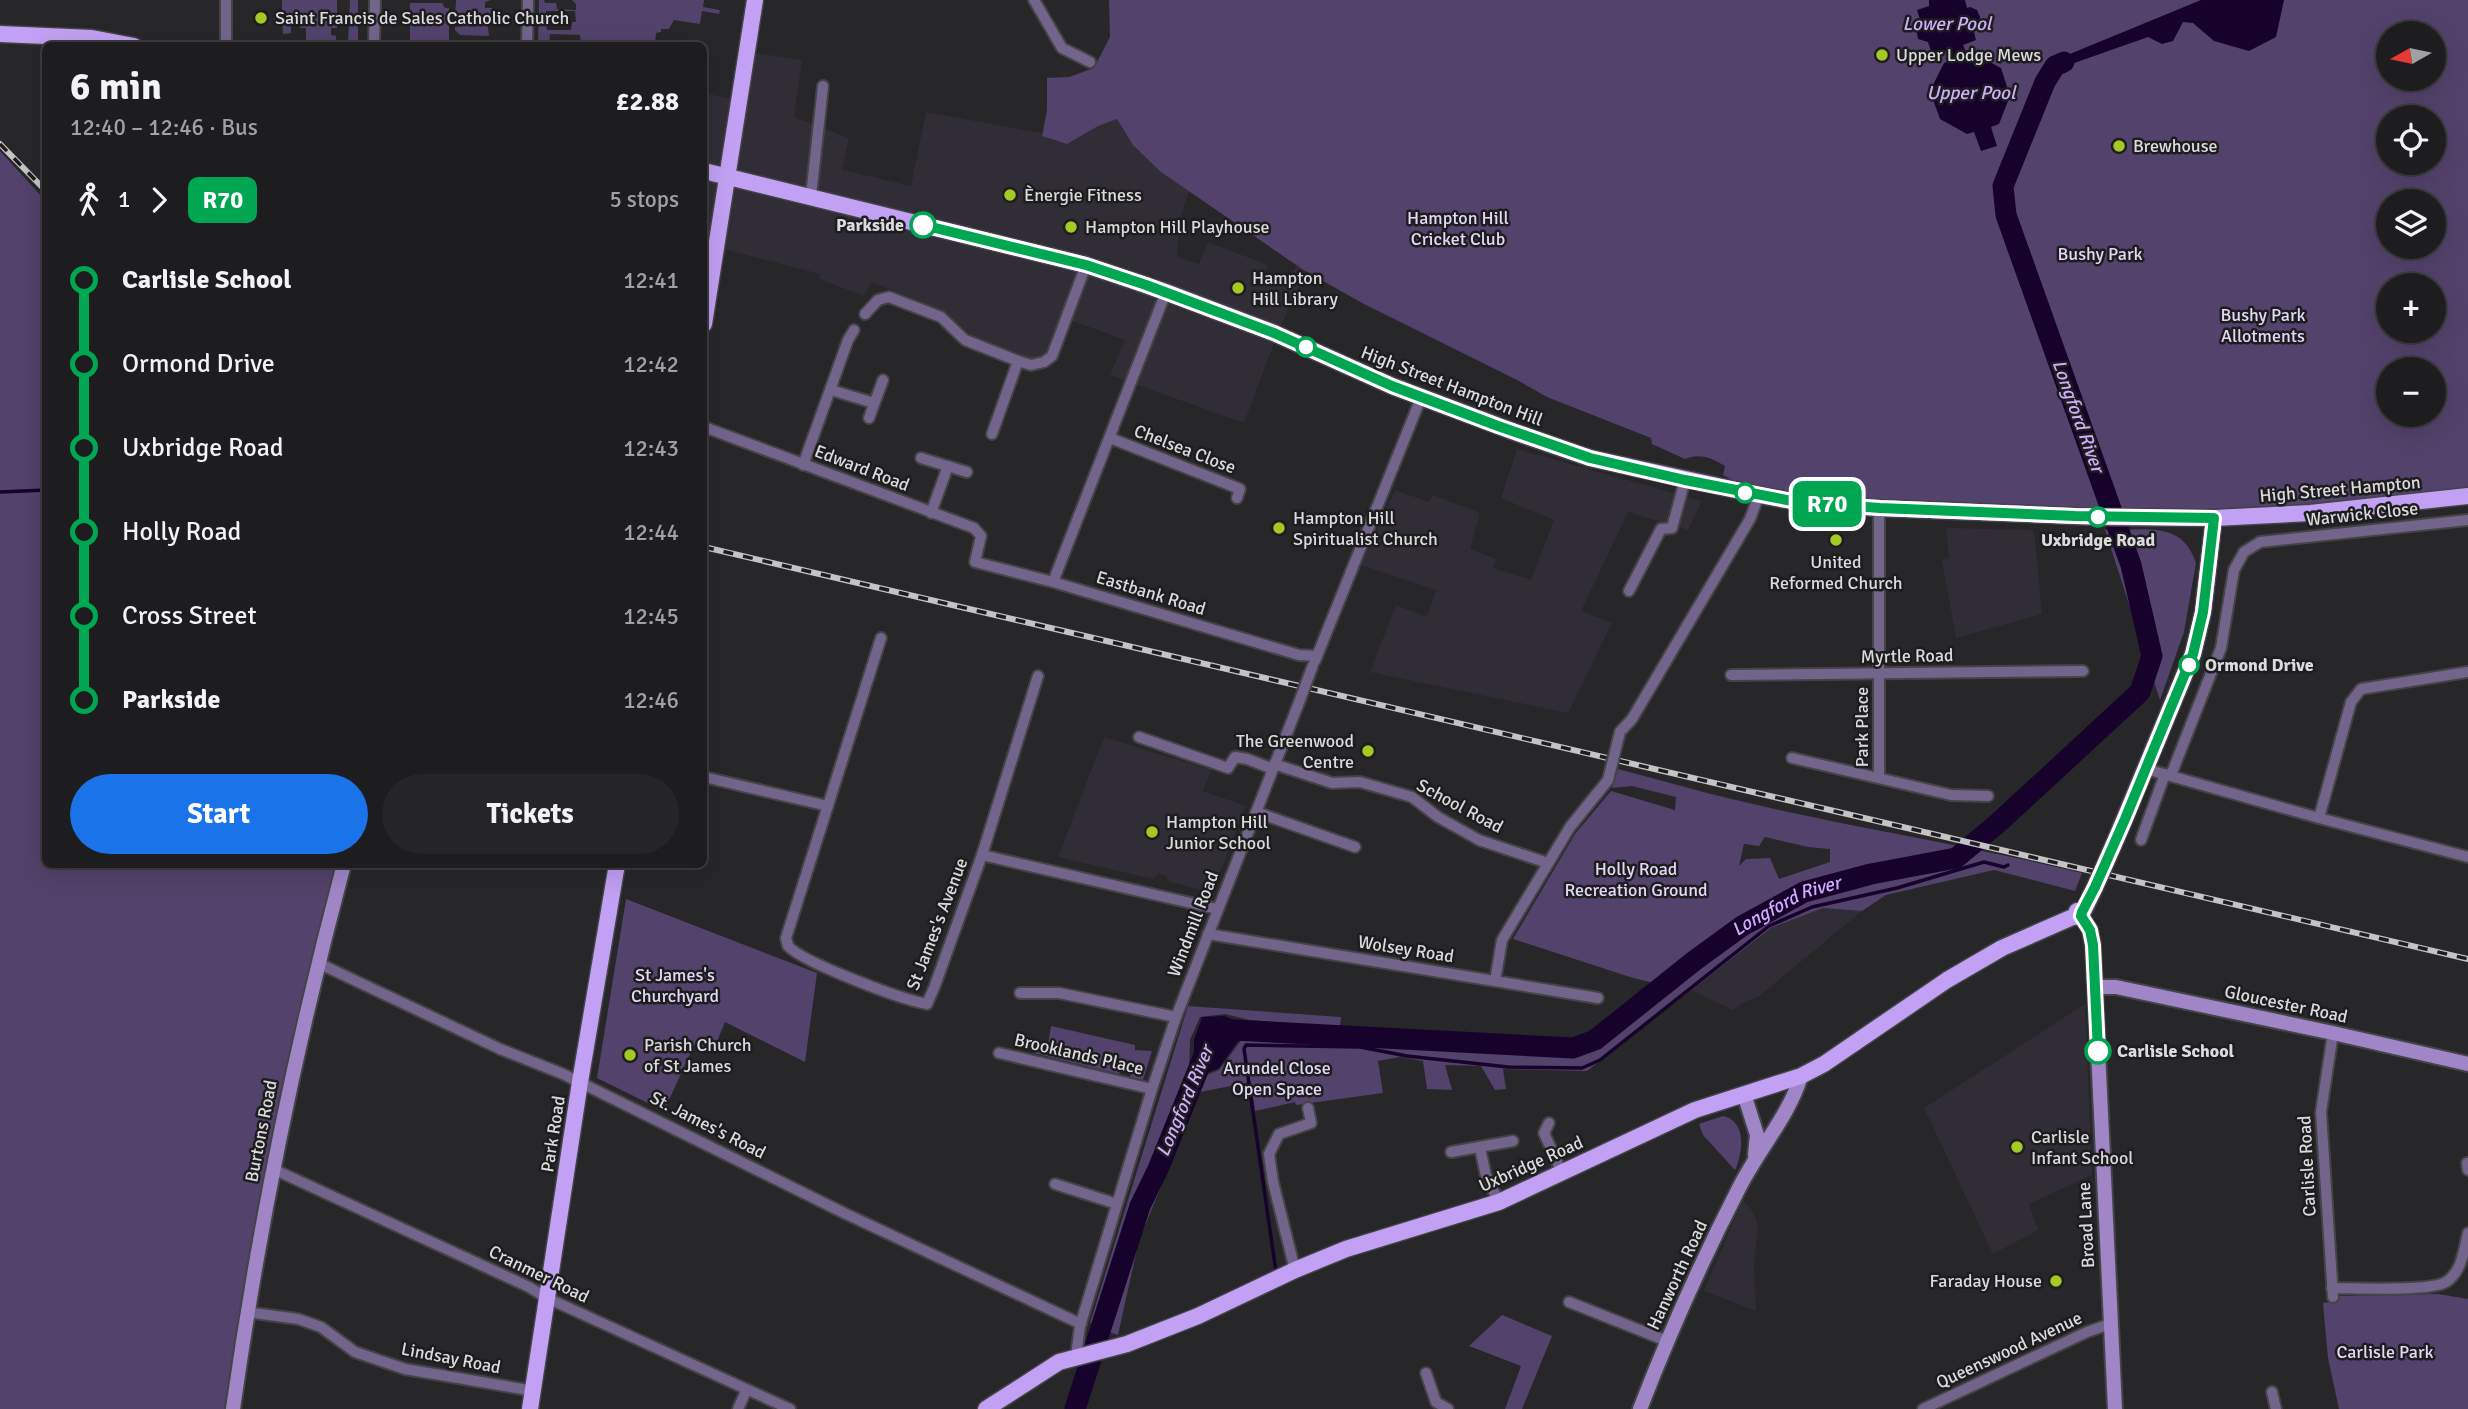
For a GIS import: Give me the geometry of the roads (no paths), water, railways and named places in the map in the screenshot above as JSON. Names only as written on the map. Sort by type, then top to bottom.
[{"type":"main road","points":[[707,306],[755,0]]},
{"type":"main road","points":[[0,34],[92,38],[113,42]]},
{"type":"main road","name":"High Street Hampton Hill","points":[[707,172],[1086,265],[1274,333],[1421,398],[1590,458],[1685,480],[1797,502],[1880,508],[2099,517],[2214,518]]},
{"type":"main road","name":"High Street Hampton","points":[[2214,518],[2310,513],[2468,496]]},
{"type":"main road","points":[[2079,915],[2114,844],[2193,654],[2211,556],[2214,518]]},
{"type":"main road","name":"Park Road","points":[[530,1409],[580,1082],[616,868]]},
{"type":"main road","name":"Uxbridge Road","points":[[986,1409],[1059,1362],[1113,1347],[1198,1316],[1295,1270],[1370,1241],[1499,1202],[1695,1110],[1801,1076],[1824,1064],[1947,980],[1991,954],[2079,915]]},
{"type":"street","points":[[226,0],[226,42]]},
{"type":"street","points":[[374,0],[374,42]]},
{"type":"street","points":[[527,42],[528,0]]},
{"type":"street","points":[[1034,0],[1062,48],[1090,62]]},
{"type":"street","points":[[811,196],[823,86]]},
{"type":"street","points":[[865,314],[878,300],[889,297],[941,317],[965,340],[1031,365],[1044,362],[1052,356],[1086,265]]},
{"type":"street","points":[[1053,582],[1166,292]]},
{"type":"street","points":[[803,465],[854,330]]},
{"type":"street","points":[[992,434],[1018,362]]},
{"type":"street","points":[[869,418],[883,380]]},
{"type":"street","points":[[831,390],[874,403]]},
{"type":"street","name":"Windmill Road","points":[[1079,1355],[1081,1324],[1176,1017],[1273,766],[1421,398]]},
{"type":"street","name":"Edward Road","points":[[707,428],[974,528],[981,536],[975,562]]},
{"type":"street","name":"Chelsea Close","points":[[1110,438],[1240,489],[1237,498]]},
{"type":"street","points":[[922,458],[967,472]]},
{"type":"street","points":[[931,513],[948,466]]},
{"type":"street","points":[[1629,591],[1661,529],[1672,528],[1685,480]]},
{"type":"street","points":[[1495,981],[1502,940],[1570,827],[1608,780],[1620,732],[1632,719],[1743,531],[1759,495]]},
{"type":"street","name":"Park Place","points":[[1879,778],[1880,508]]},
{"type":"street","name":"Warwick Close","points":[[2168,774],[2221,648],[2234,570],[2244,552],[2260,542],[2468,520]]},
{"type":"street","name":"Eastbank Road","points":[[975,562],[1053,582],[1315,660]]},
{"type":"street","name":"St James's Avenue","points":[[881,638],[786,938],[788,946],[798,955],[911,1001],[927,1004],[982,855],[1038,676]]},
{"type":"street","name":"Myrtle Road","points":[[1731,675],[2083,671]]},
{"type":"street","points":[[2319,818],[2351,702],[2361,689],[2468,672]]},
{"type":"street","name":"School Road","points":[[1139,737],[1228,768],[1235,758],[1247,759],[1332,783],[1360,782],[1412,797],[1438,817],[1479,840],[1548,863]]},
{"type":"street","points":[[1792,758],[1951,795],[1988,796]]},
{"type":"street","points":[[2146,769],[2319,818],[2468,856]]},
{"type":"street","points":[[2141,840],[2168,774]]},
{"type":"street","points":[[707,778],[828,806]]},
{"type":"street","points":[[1256,812],[1355,847]]},
{"type":"street","name":"St James's Avenue","points":[[982,855],[1217,909]]},
{"type":"street","name":"Burtons Road","points":[[233,1409],[247,1312],[292,1071],[343,868]]},
{"type":"street","name":"Broad Lane","points":[[2079,915],[2090,930],[2093,945],[2115,1409]]},
{"type":"street","name":"Wolsey Road","points":[[1208,934],[1598,998]]},
{"type":"street","name":"St. James's Road","points":[[318,963],[500,1049],[580,1082],[844,1213],[1081,1324]]},
{"type":"street","name":"Gloucester Road","points":[[2095,987],[2116,987],[2468,1064]]},
{"type":"street","points":[[1020,993],[1059,993],[1176,1017]]},
{"type":"street","name":"Carlisle Road","points":[[2333,1033],[2321,1112],[2332,1293],[2447,1282],[2460,1265],[2468,1233]]},
{"type":"street","name":"Brooklands Place","points":[[999,1053],[1152,1089]]},
{"type":"street","name":"Hanworth Road","points":[[1640,1409],[1667,1341],[1754,1159],[1795,1096],[1801,1076]]},
{"type":"street","name":"Hanworth Road","points":[[1744,1094],[1758,1135],[1754,1159]]},
{"type":"street","points":[[1295,1270],[1273,1182],[1269,1154],[1279,1134],[1311,1123],[1308,1108]]},
{"type":"street","points":[[1542,1130],[1562,1174]]},
{"type":"street","points":[[1451,1152],[1513,1141]]},
{"type":"street","points":[[1480,1148],[1486,1176],[1499,1202]]},
{"type":"street","name":"Cranmer Road","points":[[273,1169],[746,1391],[790,1409]]},
{"type":"street","points":[[1055,1184],[1117,1204]]},
{"type":"street","points":[[1569,1302],[1667,1341]]},
{"type":"street","name":"Lindsay Road","points":[[247,1312],[298,1319],[320,1327],[355,1352],[405,1369],[534,1391]]},
{"type":"street","name":"Queenswood Avenue","points":[[1923,1409],[2087,1332],[2110,1324]]},
{"type":"street","points":[[1426,1373],[1436,1402],[1447,1409]]},
{"type":"street","points":[[738,1409],[746,1391]]},
{"type":"street","points":[[2272,1392],[2276,1409]]},
{"type":"water","name":"Upper Pool","points":[[1929,0],[1965,0],[1967,8],[1977,10],[1979,24],[1973,28],[1976,40],[1963,45],[1967,55],[1973,53],[2001,68],[2010,96],[1999,124],[1991,127],[1997,146],[1981,151],[1974,132],[1967,134],[1940,119],[1930,91],[1944,63],[1949,61],[1945,50],[1932,54],[1928,42],[1918,39],[1916,26],[1921,23],[1917,10],[1929,6]]},
{"type":"water","points":[[2201,0],[2284,0],[2276,37],[2249,51],[2214,41],[2193,23],[2183,22],[2173,41],[2162,44],[2148,37],[2060,68],[2052,86],[2042,76],[2048,63]]},
{"type":"water","points":[[1224,1016],[1262,1030],[1241,1037],[1219,1068],[1194,1078],[1194,1040],[1202,1017]]},
{"type":"waterway","name":"Longford River","points":[[1234,1030],[1573,1048],[1595,1040],[1742,926],[1804,892],[1871,874],[1956,858],[1997,824],[2140,692],[2152,656],[2131,565],[2006,215],[2003,186],[2045,82],[2055,66],[2064,62]]},
{"type":"waterway","points":[[0,492],[42,490]]},
{"type":"waterway","points":[[1276,1272],[1244,1049],[1246,1045],[1360,1047],[1407,1056],[1508,1067],[1582,1068],[1600,1060],[1769,926],[1812,907],[1897,888],[1984,862],[2004,867],[2008,865]]},
{"type":"waterway","name":"Longford River","points":[[1075,1409],[1140,1206],[1205,1053]]},
{"type":"railway","points":[[0,144],[42,187]]},
{"type":"railway","points":[[707,548],[2468,959]]},
{"type":"place","name":"Saint Francis de Sales Catholic Church","points":[[261,18]]},
{"type":"place","name":"Upper Lodge Mews","points":[[1882,55]]},
{"type":"place","name":"Brewhouse","points":[[2119,146]]},
{"type":"place","name":"Ènergie Fitness","points":[[1010,195]]},
{"type":"place","name":"Parkside","points":[[923,225]]},
{"type":"place","name":"Hampton Hill Playhouse","points":[[1071,227]]},
{"type":"place","name":"Hampton Hill Library","points":[[1238,288]]},
{"type":"place","name":"Uxbridge Road","points":[[2098,517]]},
{"type":"place","name":"Hampton Hill Spiritualist Church","points":[[1279,528]]},
{"type":"place","name":"United Reformed Church","points":[[1836,540]]},
{"type":"place","name":"Ormond Drive","points":[[2189,665]]},
{"type":"place","name":"The Greenwood Centre","points":[[1368,751]]},
{"type":"place","name":"Hampton Hill Junior School","points":[[1152,832]]},
{"type":"place","name":"Carlisle School","points":[[2098,1051]]},
{"type":"place","name":"Parish Church of St James","points":[[630,1055]]},
{"type":"place","name":"Carlisle Infant School","points":[[2017,1147]]},
{"type":"place","name":"Faraday House","points":[[2056,1281]]},
{"type":"water label","name":"Lower Pool","points":[[1947,24]]},
{"type":"park label","name":"Hampton Hill Cricket Club","points":[[1458,228]]},
{"type":"park label","name":"Bushy Park","points":[[2100,254]]},
{"type":"park label","name":"Bushy Park Allotments","points":[[2263,325]]},
{"type":"park label","name":"Holly Road Recreation Ground","points":[[1636,879]]},
{"type":"park label","name":"St James's Churchyard","points":[[675,985]]},
{"type":"park label","name":"Arundel Close Open Space","points":[[1277,1078]]},
{"type":"park label","name":"Carlisle Park","points":[[2385,1352]]}]
